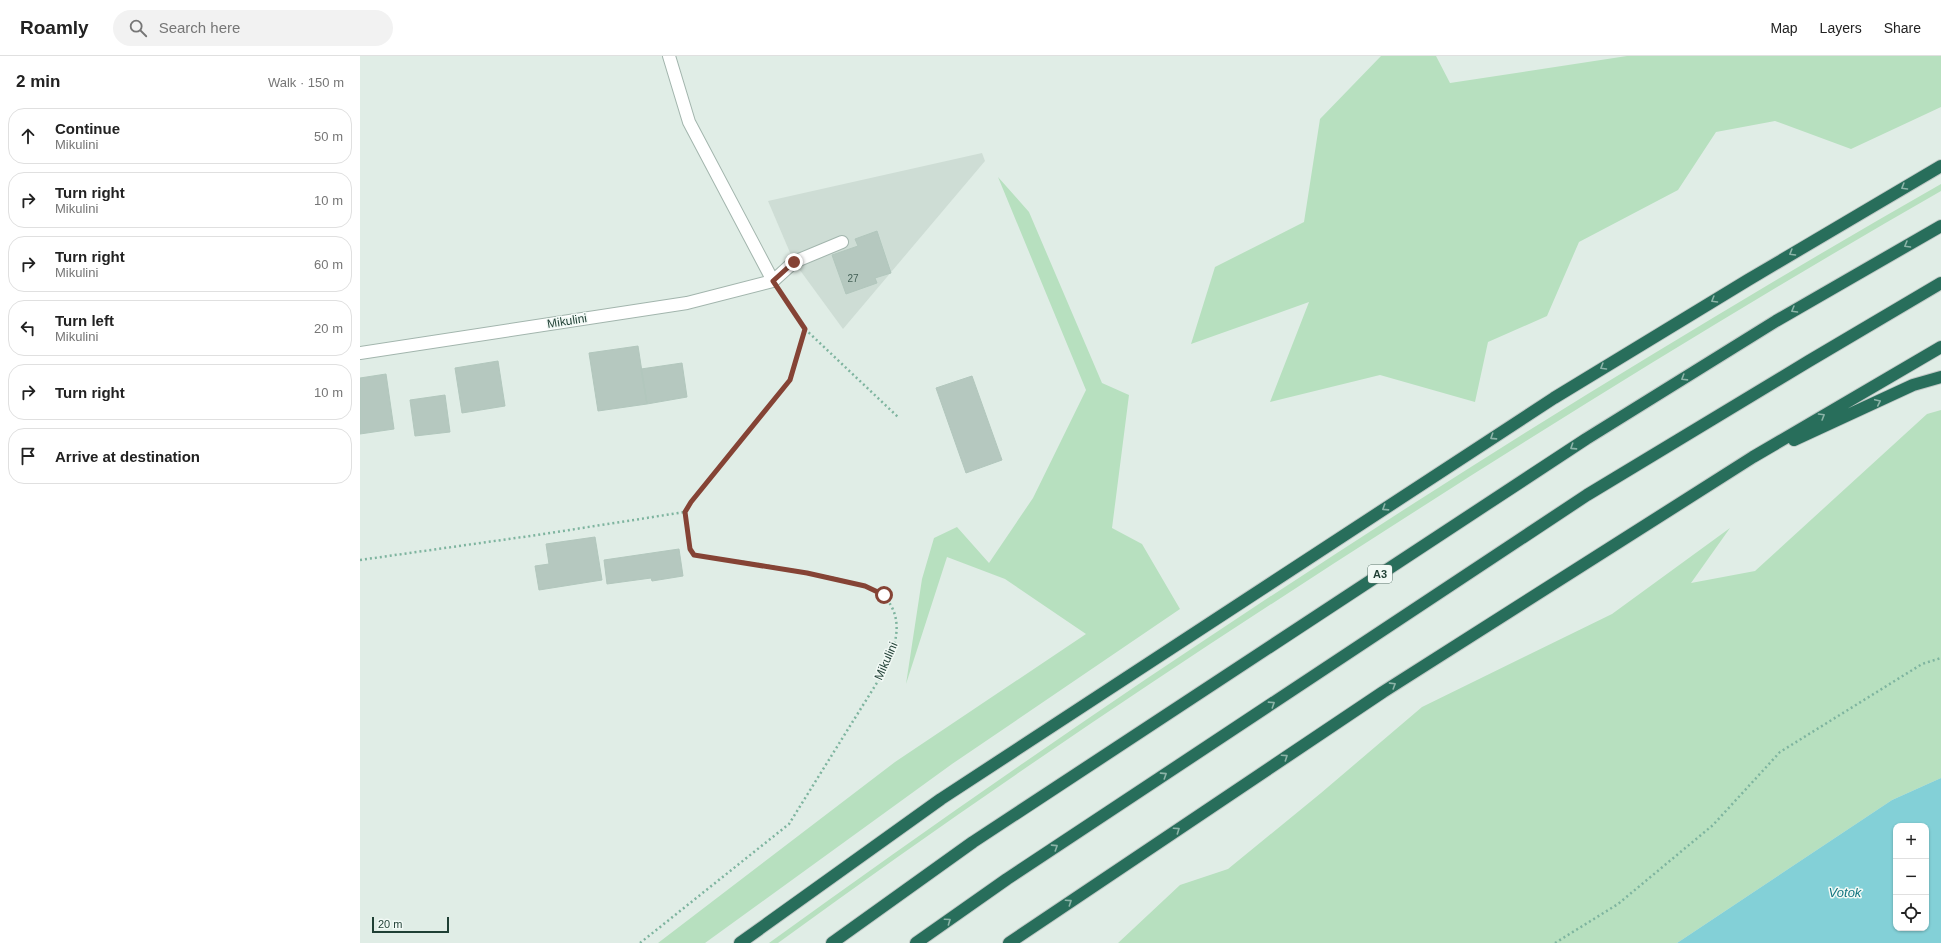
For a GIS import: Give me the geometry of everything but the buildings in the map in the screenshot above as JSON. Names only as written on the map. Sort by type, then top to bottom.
[{"type":"highway","points":[[740,943],[940,799],[1554,398],[1748,280],[1941,166]]},
{"type":"highway","name":"A3","points":[[832,943],[973,842],[1579,443],[1776,321],[1941,226]]},
{"type":"highway","points":[[916,943],[1007,879],[1587,495],[1809,360],[1941,283]]},
{"type":"highway","points":[[1009,943],[1383,692],[1753,457],[1941,346]]},
{"type":"highway","points":[[1753,457],[1842,419],[1913,386],[1941,377]]},
{"type":"street","points":[[670,56],[689,122],[773,281],[794,262],[842,242]]},
{"type":"street","name":"Mikulini","points":[[360,353],[688,303],[773,281]]},
{"type":"path","points":[[773,281],[805,329],[898,417]]},
{"type":"path","points":[[360,560],[537,536],[685,512],[691,502],[790,380],[805,329]]},
{"type":"path","name":"Mikulini","points":[[640,943],[789,824],[883,673],[892,653],[898,634],[894,611],[884,595],[865,586],[807,573],[694,555],[690,549],[685,512]]},
{"type":"path","points":[[1555,943],[1618,904],[1713,825],[1780,752],[1922,664],[1941,658]]},
{"type":"shaded area","points":[[982,153],[985,161],[843,329],[794,262],[768,201]]},
{"type":"green space","points":[[1381,56],[1436,56],[1450,83],[1627,56],[1941,56],[1941,107],[1851,149],[1775,121],[1716,132],[1678,190],[1579,242],[1547,316],[1488,342],[1475,402],[1380,375],[1270,402],[1309,302],[1191,344],[1215,267],[1304,222],[1320,119]]},
{"type":"green space","points":[[998,177],[1029,212],[1102,383],[1129,395],[1112,528],[1142,544],[1180,609],[952,764],[705,943],[658,943],[895,762],[1086,634],[1005,579],[947,557],[906,684],[922,579],[934,538],[957,527],[989,563],[1033,498],[1086,390]]},
{"type":"green space","points":[[1941,184],[1941,191],[1804,271],[1669,353],[1534,436],[1321,572],[1008,780],[778,943],[769,943],[911,841],[1054,742],[1345,548],[1640,362]]},
{"type":"green space","points":[[1941,410],[1941,778],[1892,800],[1677,943],[1118,943],[1180,885],[1228,869],[1321,793],[1422,707],[1612,614],[1730,528],[1691,583],[1755,571],[1927,414]]},
{"type":"water","name":"Votok","points":[[1941,778],[1941,943],[1677,943],[1892,800]]},
{"type":"route","points":[[794,262],[773,281],[805,329],[790,380],[691,502],[685,512],[690,549],[694,555],[807,573],[865,586],[884,595]]}]
